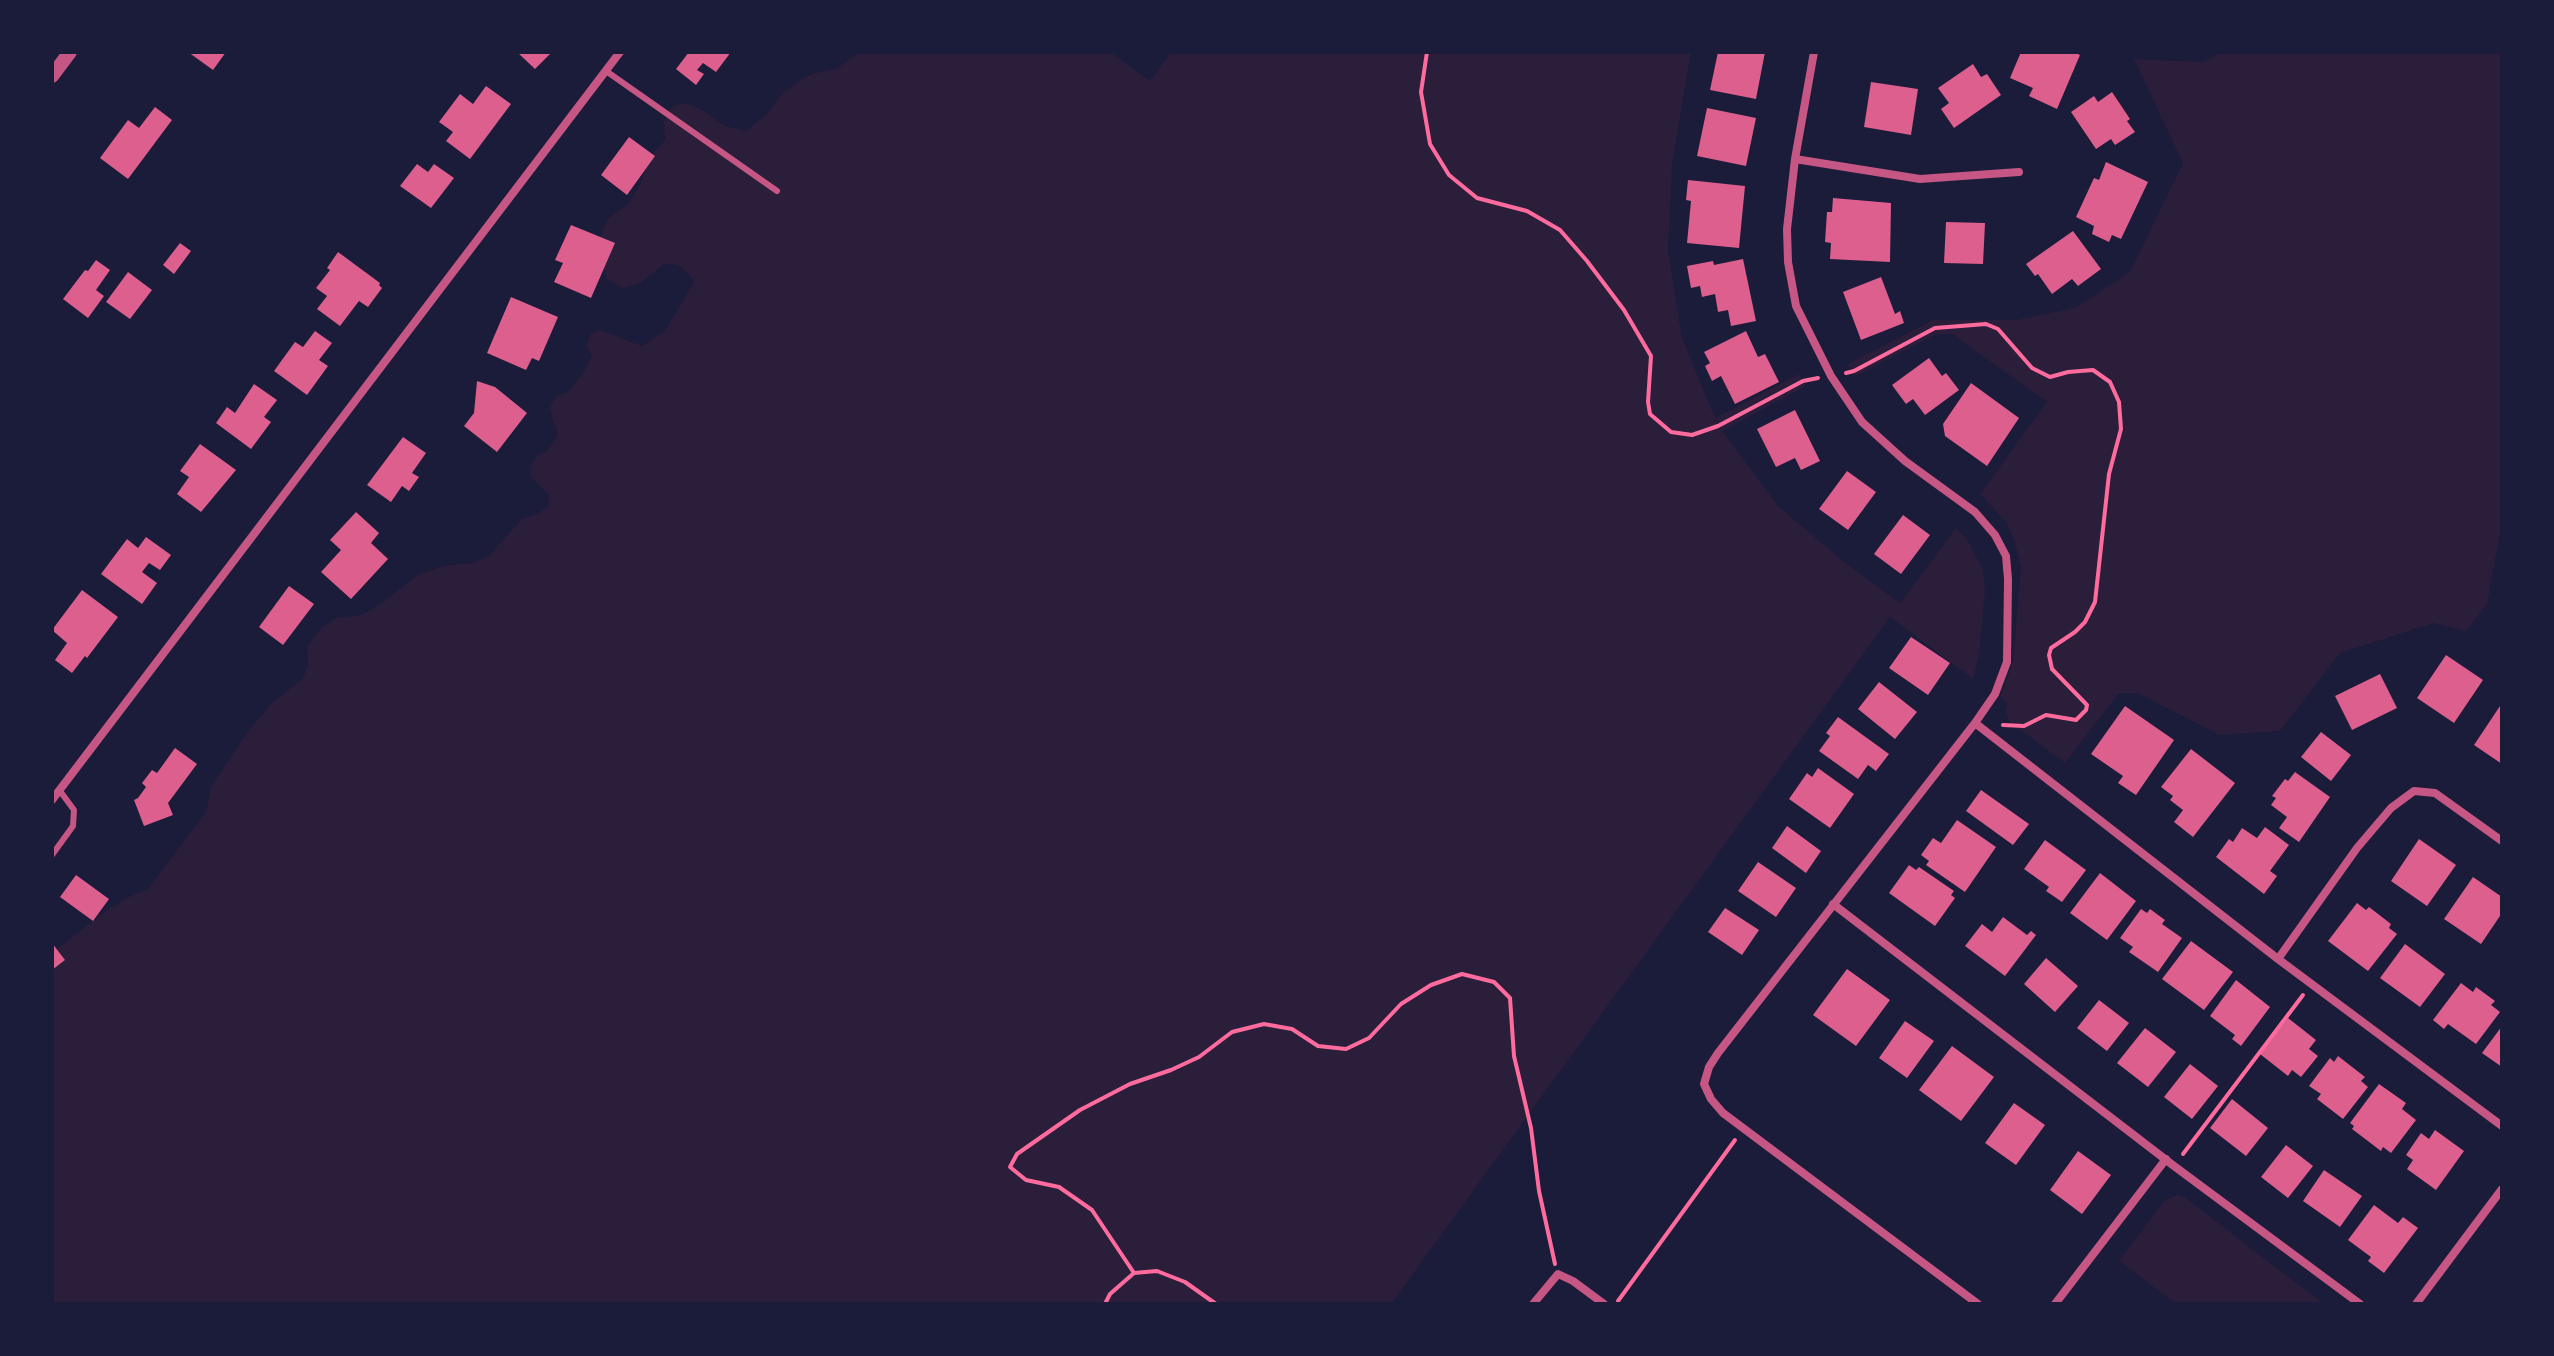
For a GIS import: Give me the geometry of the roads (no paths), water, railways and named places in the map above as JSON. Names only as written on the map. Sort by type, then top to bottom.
[{"type":"street","points":[[52,800],[620,52]]},
{"type":"street","points":[[1814,52],[1795,159],[1787,229],[1788,262],[1796,306],[1831,376],[1862,422],[1905,461],[1975,512],[1995,535],[2006,556],[2007,662],[1995,694],[1975,723],[1718,1053],[1709,1067],[1704,1084],[1723,1113],[1978,1304]]},
{"type":"street","points":[[52,76],[66,53]]},
{"type":"street","points":[[1795,159],[1920,179],[2019,172]]},
{"type":"street","points":[[1975,723],[2278,959],[2502,1126]]},
{"type":"street","points":[[2278,959],[2357,848],[2391,808],[2414,791],[2435,793],[2502,841]]},
{"type":"street","points":[[1833,904],[2360,1304]]},
{"type":"street","points":[[2055,1304],[2170,1162]]},
{"type":"street","points":[[2416,1304],[2502,1189]]},
{"type":"street","points":[[1533,1304],[1558,1274],[1604,1304]]},
{"type":"lane","points":[[606,71],[777,191]]},
{"type":"lane","points":[[52,855],[73,826],[74,810],[60,791]]}]
